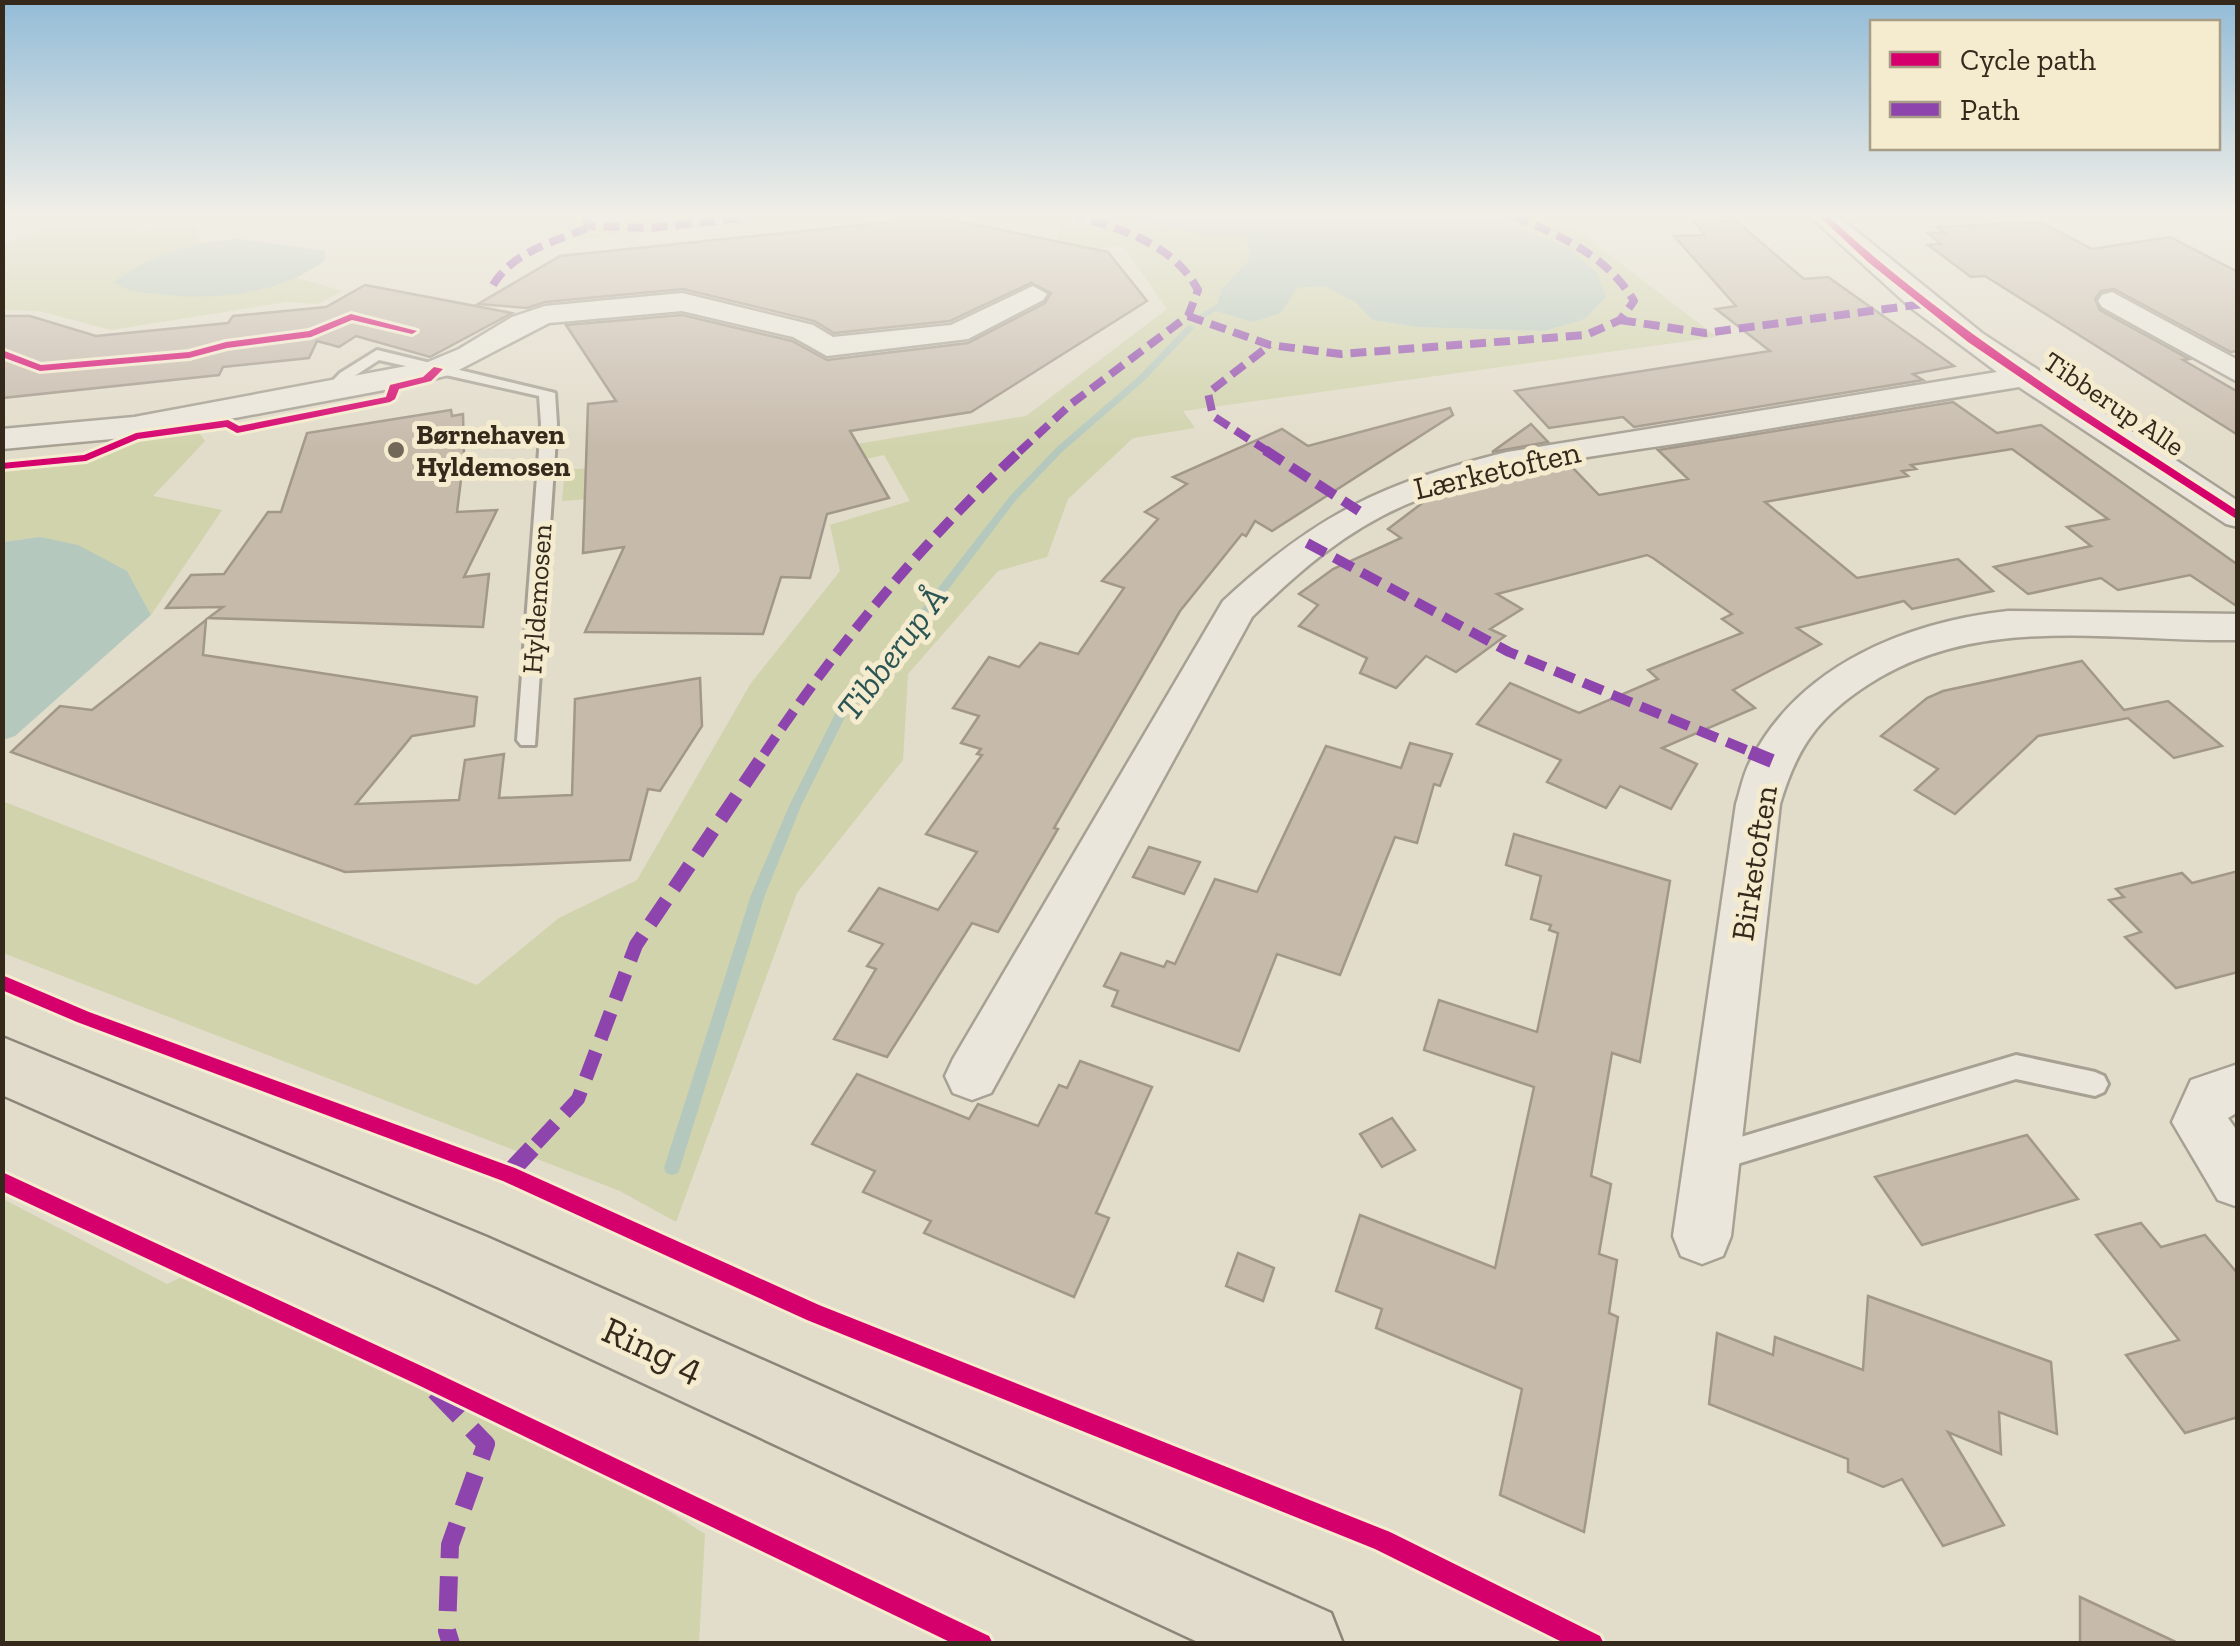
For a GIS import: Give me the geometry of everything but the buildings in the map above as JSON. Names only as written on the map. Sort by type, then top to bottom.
[{"type":"main road","name":"Ring 4","points":[[2,1065],[462,1262],[1300,1644]]},
{"type":"street","points":[[2,439],[134,427],[438,368],[522,323],[545,315],[682,302],[803,331],[827,346],[958,333],[1032,294]]},
{"type":"street","name":"Tibberup Alle","points":[[1911,294],[2238,516]]},
{"type":"street","points":[[2112,302],[2238,373]]},
{"type":"street","name":"Lærketoften","points":[[972,1076],[1237,610],[1269,574],[1332,526],[1405,490],[1508,462],[2028,376]]},
{"type":"street","name":"Birketoften","points":[[1702,1236],[1758,804],[1772,760],[1812,706],[1864,669],[1916,646],[2003,624],[2238,627]]},
{"type":"street","points":[[2238,1088],[2210,1097],[2199,1122],[2238,1181]]},
{"type":"lane","name":"Hyldemosen","points":[[438,368],[546,393],[549,424],[528,740]]},
{"type":"lane","points":[[1712,1158],[2016,1067],[2095,1084]]},
{"type":"green space","points":[[3,294],[338,294],[318,304],[287,302],[111,330],[39,311],[3,310]]},
{"type":"green space","points":[[1156,294],[1339,294],[1355,302],[1372,320],[1417,327],[1544,331],[1585,319],[1605,294],[1660,294],[1717,337],[1183,411],[1195,428],[1133,438],[1068,499],[1047,557],[998,571],[908,674],[903,760],[797,893],[676,1222],[620,1191],[3,953],[2,801],[477,985],[559,918],[637,880],[751,683],[840,571],[830,525],[910,501],[884,455],[742,487],[562,501],[565,470],[827,449],[1026,416],[1167,309]]},
{"type":"green space","points":[[197,430],[205,441],[153,496],[222,510],[151,615],[127,571],[40,537],[3,542],[2,466],[87,459],[137,439]]},
{"type":"green space","points":[[3,1199],[167,1284],[202,1267],[541,1430],[705,1534],[699,1643],[3,1643]]},
{"type":"shaded area","points":[[155,294],[238,294],[201,297]]},
{"type":"shaded area","points":[[1220,294],[1293,294],[1281,313],[1253,322],[1216,311]]},
{"type":"shaded area","points":[[1339,294],[1605,294],[1606,297],[1585,319],[1545,331],[1417,327],[1372,320],[1355,302]]},
{"type":"shaded area","points":[[40,537],[78,545],[127,571],[151,615],[15,736],[3,740],[3,542]]},
{"type":"waterway","name":"Tibberup Å","points":[[1203,315],[1227,302]]},
{"type":"waterway","name":"Tibberup Å","points":[[672,1168],[758,895],[795,806],[839,717],[1013,498],[1191,327]]},
{"type":"marked path","points":[[508,1174],[578,1099],[636,945],[822,668],[975,493],[1071,404],[1188,316],[1197,294]]},
{"type":"marked path","points":[[1188,316],[1270,345],[1341,354],[1586,335],[1620,320],[1634,301],[1630,294]]},
{"type":"marked path","points":[[1620,320],[1705,333],[1923,304]]},
{"type":"marked path","points":[[1270,345],[1208,393],[1213,416],[1359,511]]},
{"type":"marked path","points":[[1307,543],[1509,652],[1772,761]]},
{"type":"marked path","points":[[435,1391],[486,1444],[450,1545],[447,1631],[451,1644]]},
{"type":"cycle path","points":[[1911,294],[2077,412],[2238,517]]},
{"type":"cycle path","points":[[2,353],[40,368],[189,355],[226,345],[311,334],[351,317],[412,331]]},
{"type":"cycle path","points":[[2,466],[86,458],[136,436],[228,423],[237,430],[390,399],[394,387],[427,379],[438,369]]},
{"type":"cycle path","points":[[2,982],[83,1017],[508,1174],[814,1313],[1382,1540],[1592,1644]]},
{"type":"cycle path","points":[[2,1181],[981,1644]]},
{"type":"place","name":"Børnehaven Hyldemosen","points":[[396,450]]}]
